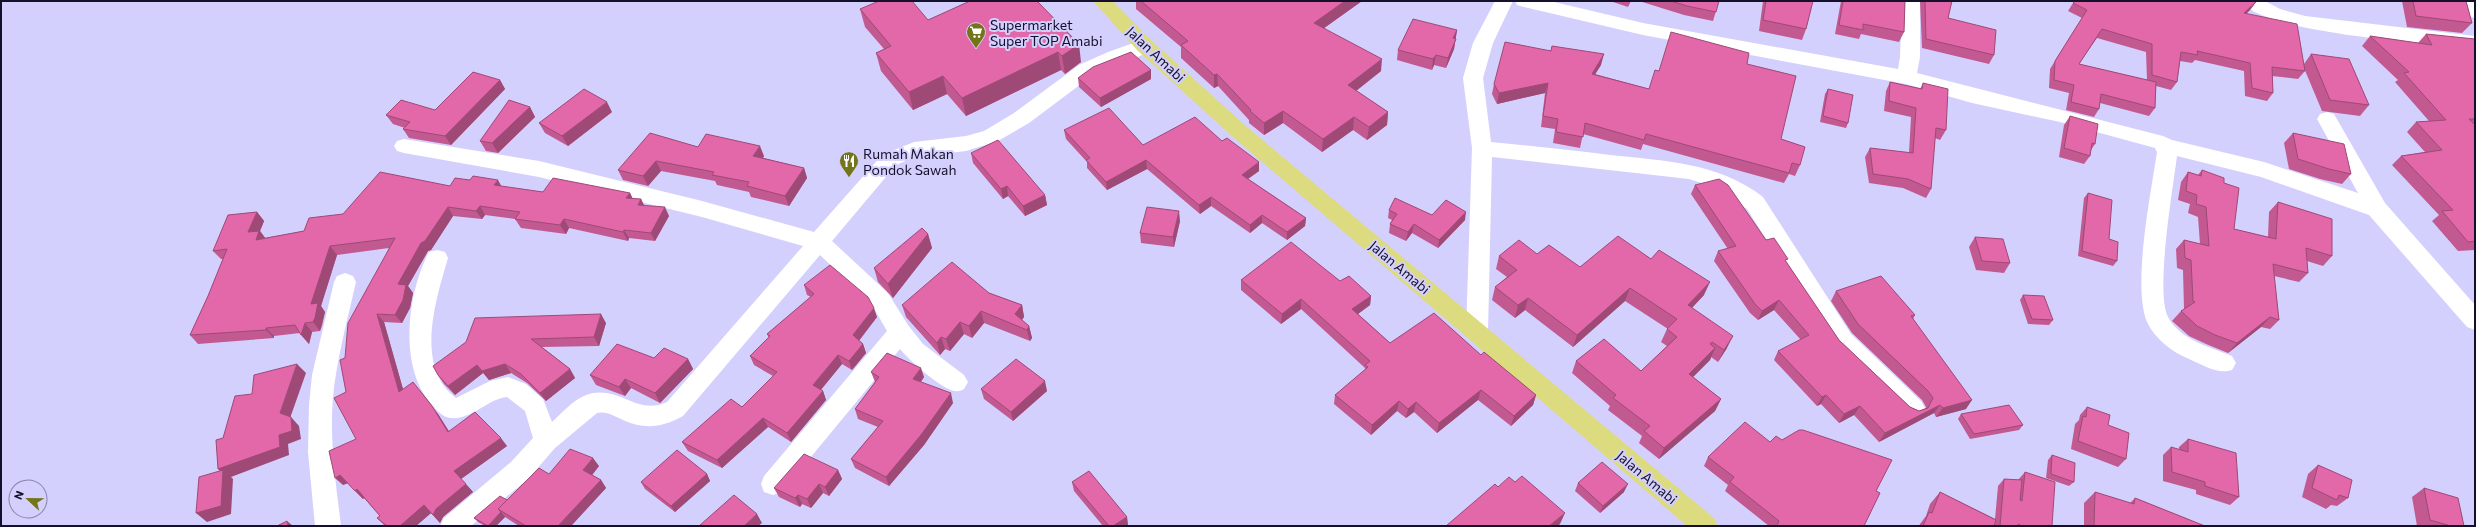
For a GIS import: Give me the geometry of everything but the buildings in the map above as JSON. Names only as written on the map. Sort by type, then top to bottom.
[{"type":"main road","name":"Jalan Amabi","points":[[1102,1],[1144,46],[1240,132],[1705,526]]},
{"type":"street","points":[[1477,332],[1482,148],[1474,78],[1484,43],[1504,1]]},
{"type":"street","points":[[1524,1],[1725,45],[1906,77],[1972,96],[2155,140],[2166,147],[2188,150],[2264,170],[2334,192],[2377,209]]},
{"type":"street","points":[[1906,77],[1910,57],[1911,1]]},
{"type":"street","points":[[2250,1],[2273,13],[2305,22],[2475,42]]},
{"type":"street","points":[[2467,1],[2475,12]]},
{"type":"street","points":[[453,526],[520,470],[546,441],[580,412],[597,401],[609,402],[644,418],[654,419],[664,416],[675,409],[889,160],[900,153],[929,146],[970,143],[992,136],[1014,123],[1069,81],[1103,59],[1144,46]]},
{"type":"street","points":[[2327,119],[2377,209],[2401,234],[2475,321]]},
{"type":"street","points":[[404,146],[539,169],[702,209],[819,242],[859,277],[880,300],[914,351],[956,382]]},
{"type":"street","points":[[2166,147],[2152,275],[2154,308],[2158,321],[2170,336],[2187,348],[2224,363]]},
{"type":"street","points":[[1482,148],[1689,171],[1710,176],[1740,190],[1755,203],[1842,341],[1913,408]]},
{"type":"street","points":[[437,258],[426,295],[419,339],[422,366],[439,399],[450,408],[459,408],[498,388],[508,387],[518,391],[535,406],[546,441]]},
{"type":"street","points":[[328,526],[320,452],[321,405],[324,375],[346,282]]},
{"type":"street","points":[[773,484],[900,332]]},
{"type":"place","name":"Supermarket Super TOP Amabi","points":[[976,49]]},
{"type":"place","name":"Rumah Makan Pondok Sawah","points":[[849,178]]}]
